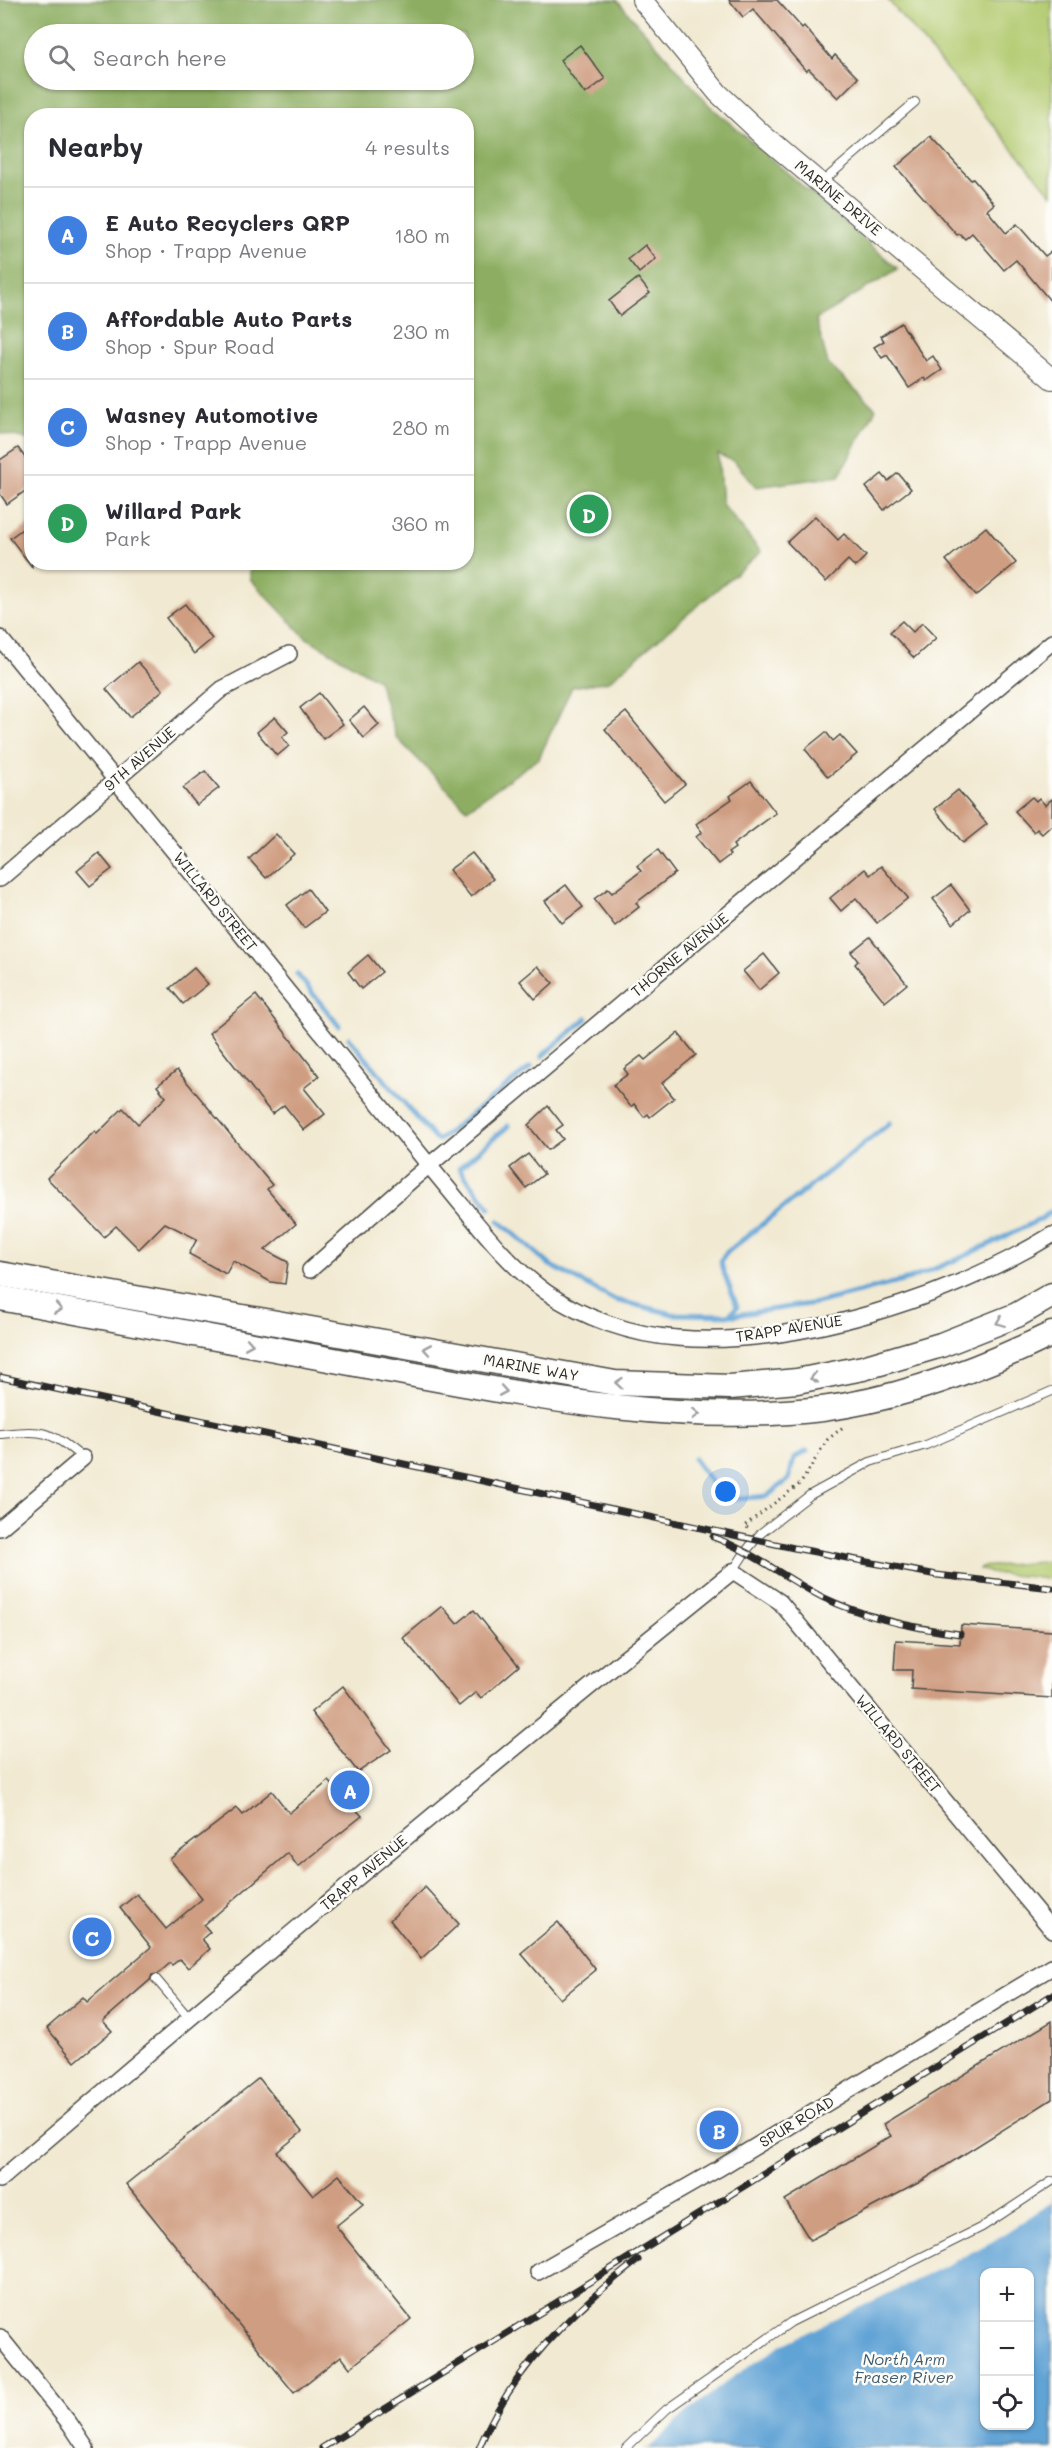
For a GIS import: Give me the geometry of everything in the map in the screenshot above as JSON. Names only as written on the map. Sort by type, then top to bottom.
[{"type":"main road","name":"MARINE WAY","points":[[0,1274],[615,1383],[730,1388],[797,1381],[863,1368],[941,1345],[1017,1315],[1052,1295]]},
{"type":"main road","name":"MARINE WAY","points":[[0,1298],[546,1399],[697,1415],[762,1414],[824,1409],[907,1391],[957,1376],[1052,1334]]},
{"type":"street","name":"MARINE DRIVE","points":[[642,0],[718,93],[820,183],[1052,379]]},
{"type":"street","name":"WILLARD STREET","points":[[0,638],[429,1165]]},
{"type":"street","name":"THORNE AVENUE","points":[[310,1270],[429,1165],[1052,642]]},
{"type":"street","name":"9TH AVENUE","points":[[0,879],[222,689],[289,654]]},
{"type":"street","name":"TRAPP AVENUE","points":[[429,1165],[503,1252],[546,1292],[609,1324],[676,1338],[749,1338],[846,1320],[947,1287],[1001,1263],[1052,1235]]},
{"type":"street","points":[[0,1528],[83,1458]]},
{"type":"street","name":"WILLARD STREET","points":[[733,1571],[780,1602],[1052,1930]]},
{"type":"street","name":"TRAPP AVENUE","points":[[0,2180],[189,2018],[557,1712],[733,1571]]},
{"type":"street","name":"SPUR ROAD","points":[[538,2272],[717,2169],[1052,1967]]},
{"type":"street","points":[[0,2337],[70,2424],[86,2448]]},
{"type":"lane","points":[[820,183],[915,102]]},
{"type":"lane","points":[[733,1571],[761,1533],[810,1495],[870,1462],[926,1446],[1052,1391]]},
{"type":"lane","points":[[0,1434],[37,1431],[57,1437],[83,1458]]},
{"type":"lane","points":[[156,1979],[189,2018]]},
{"type":"lane","points":[[626,2448],[667,2409],[791,2322],[982,2227],[1052,2181]]},
{"type":"path","points":[[801,1483],[827,1440],[843,1426],[853,1403]]},
{"type":"green space","points":[[0,0],[617,0],[709,105],[898,269],[816,319],[828,364],[876,409],[839,476],[756,487],[735,462],[718,454],[722,504],[761,552],[609,681],[572,687],[539,758],[467,809],[396,737],[378,680],[305,637],[250,579],[250,570],[474,570],[474,108],[24,108],[24,438],[0,433]]},
{"type":"green space","points":[[888,0],[1052,0],[1052,195]]},
{"type":"green space","points":[[1052,1561],[1052,1579],[991,1573],[979,1569],[981,1567]]},
{"type":"water","name":"North Arm Fraser River","points":[[1052,2197],[1052,2448],[645,2448],[676,2419],[753,2358],[980,2244]]},
{"type":"pier","points":[[1052,2194],[1052,2202],[993,2241],[784,2344],[733,2377],[686,2413],[649,2448],[642,2448],[674,2417],[751,2355],[843,2307],[978,2242]]},
{"type":"building","points":[[729,0],[777,0],[802,28],[804,26],[832,59],[835,55],[858,78],[838,98],[809,69],[806,71],[753,9],[743,17]]},
{"type":"building","points":[[580,45],[605,79],[585,94],[560,60]]},
{"type":"building","points":[[931,137],[971,180],[973,179],[994,204],[987,210],[1006,233],[1017,224],[1045,256],[1052,251],[1052,303],[1016,260],[1004,270],[972,233],[965,239],[960,234],[957,235],[896,167]]},
{"type":"building","points":[[645,245],[656,259],[639,273],[628,259]]},
{"type":"building","points":[[638,278],[650,293],[620,316],[609,301]]},
{"type":"building","points":[[901,323],[926,361],[933,356],[942,370],[926,381],[924,378],[909,388],[887,355],[882,358],[874,347],[884,341],[881,336]]},
{"type":"building","points":[[18,448],[24,456],[24,492],[7,504],[0,494],[0,460]]},
{"type":"building","points":[[898,473],[911,489],[884,510],[866,487],[882,474],[888,481]]},
{"type":"building","points":[[815,516],[838,540],[844,534],[866,556],[855,567],[848,560],[826,582],[787,542]]},
{"type":"building","points":[[986,527],[1016,563],[976,596],[946,560]]},
{"type":"building","points":[[24,528],[24,556],[10,538]]},
{"type":"building","points":[[185,604],[212,639],[194,654],[166,618]]},
{"type":"building","points":[[902,621],[913,632],[922,623],[936,638],[914,658],[890,632]]},
{"type":"building","points":[[138,662],[163,690],[130,717],[106,689]]},
{"type":"building","points":[[319,693],[343,724],[323,739],[300,708]]},
{"type":"building","points":[[364,707],[379,725],[364,738],[349,720]]},
{"type":"building","points":[[626,712],[685,784],[664,801],[605,729]]},
{"type":"building","points":[[275,717],[288,732],[282,737],[289,746],[277,756],[257,732]]},
{"type":"building","points":[[826,732],[833,741],[840,735],[857,754],[828,777],[805,749]]},
{"type":"building","points":[[205,771],[219,788],[197,805],[183,788]]},
{"type":"building","points":[[751,781],[776,813],[733,845],[735,848],[728,853],[730,855],[718,864],[696,837],[702,832],[696,824],[732,799],[730,796]]},
{"type":"building","points":[[958,790],[987,824],[963,843],[935,809]]},
{"type":"building","points":[[1032,797],[1036,801],[1039,798],[1045,805],[1052,799],[1052,825],[1042,834],[1037,829],[1034,832],[1015,811]]},
{"type":"building","points":[[276,834],[294,854],[266,878],[249,859]]},
{"type":"building","points":[[658,850],[675,873],[636,903],[639,907],[615,926],[594,899],[608,889],[612,893],[641,871],[637,866]]},
{"type":"building","points":[[99,853],[112,869],[90,886],[77,871]]},
{"type":"building","points":[[472,853],[493,879],[471,897],[449,870]]},
{"type":"building","points":[[881,866],[908,898],[877,923],[856,898],[841,911],[830,898],[865,869],[870,875]]},
{"type":"building","points":[[566,885],[583,907],[562,923],[545,901]]},
{"type":"building","points":[[951,885],[970,910],[953,924],[933,899]]},
{"type":"building","points":[[308,889],[325,912],[304,928],[287,905]]},
{"type":"building","points":[[870,937],[907,984],[885,1002],[855,964],[858,961],[851,952]]},
{"type":"building","points":[[764,954],[779,973],[759,990],[743,971]]},
{"type":"building","points":[[368,955],[382,972],[361,989],[348,972]]},
{"type":"building","points":[[538,966],[553,983],[535,999],[520,981]]},
{"type":"building","points":[[194,968],[208,984],[183,1004],[170,988]]},
{"type":"building","points":[[256,995],[319,1076],[304,1088],[325,1114],[304,1130],[284,1105],[272,1114],[209,1033]]},
{"type":"building","points":[[678,1033],[696,1055],[662,1083],[674,1098],[650,1117],[648,1114],[644,1117],[634,1104],[631,1107],[613,1085],[628,1074],[624,1069],[641,1056],[645,1060]]},
{"type":"building","points":[[177,1070],[272,1185],[267,1189],[296,1224],[265,1250],[288,1262],[285,1284],[271,1282],[233,1261],[226,1274],[189,1254],[197,1239],[165,1223],[139,1249],[116,1226],[104,1237],[47,1178],[95,1131],[97,1134],[123,1108],[138,1124],[166,1097],[157,1086]]},
{"type":"building","points":[[548,1106],[563,1125],[556,1130],[563,1139],[548,1150],[528,1125]]},
{"type":"building","points":[[528,1154],[544,1174],[526,1188],[510,1168]]},
{"type":"building","points":[[442,1606],[457,1624],[474,1610],[519,1666],[481,1698],[476,1692],[459,1706],[403,1638]]},
{"type":"building","points":[[961,1625],[1052,1631],[1052,1698],[911,1689],[912,1670],[894,1670],[896,1640],[960,1644]]},
{"type":"building","points":[[343,1686],[391,1750],[358,1772],[311,1712]]},
{"type":"building","points":[[329,1781],[362,1816],[298,1867],[288,1853],[204,1925],[210,1932],[202,1939],[210,1949],[188,1968],[180,1959],[172,1965],[170,1963],[158,1974],[152,1975],[150,1980],[103,2021],[112,2031],[75,2062],[47,2028],[83,1997],[87,2002],[151,1947],[120,1908],[137,1894],[166,1929],[202,1899],[170,1859],[237,1808],[243,1815],[272,1791],[289,1813]]},
{"type":"building","points":[[425,1887],[459,1924],[421,1959],[390,1920]]},
{"type":"building","points":[[558,1922],[596,1970],[560,1999],[521,1953]]},
{"type":"building","points":[[1052,2021],[1052,2099],[920,2182],[810,2240],[785,2200],[891,2136],[883,2124]]},
{"type":"building","points":[[259,2078],[302,2132],[277,2152],[313,2196],[339,2175],[363,2204],[336,2226],[411,2319],[350,2368],[341,2356],[294,2393],[126,2184]]},
{"type":"waterway","points":[[297,974],[339,1026]]},
{"type":"waterway","points":[[542,1056],[587,1018]]},
{"type":"waterway","points":[[349,1038],[435,1139],[439,1140],[531,1067]]},
{"type":"waterway","points":[[729,1315],[737,1307],[722,1267],[721,1261],[726,1253],[890,1123]]},
{"type":"waterway","points":[[490,1208],[459,1168],[508,1126]]},
{"type":"waterway","points":[[499,1221],[550,1265],[615,1300],[673,1314],[735,1315],[816,1303],[910,1279],[965,1256],[1041,1219],[1052,1211]]},
{"type":"waterway","points":[[694,1459],[724,1500],[767,1496],[789,1479],[794,1458],[807,1451]]},
{"type":"railway","points":[[0,1377],[794,1548],[937,1575],[1052,1588]]},
{"type":"railway","points":[[713,1537],[742,1550],[808,1590],[855,1611],[924,1629],[960,1634]]},
{"type":"railway","points":[[322,2448],[1052,1995]]},
{"type":"railway","points":[[479,2448],[508,2393],[546,2344],[567,2321],[638,2260]]},
{"type":"place","name":"Willard Park","points":[[589,514]]},
{"type":"place","name":"E Auto Recyclers QRP","points":[[350,1790]]},
{"type":"place","name":"Wasney Automotive","points":[[92,1937]]},
{"type":"place","name":"Affordable Auto Parts","points":[[719,2130]]}]
